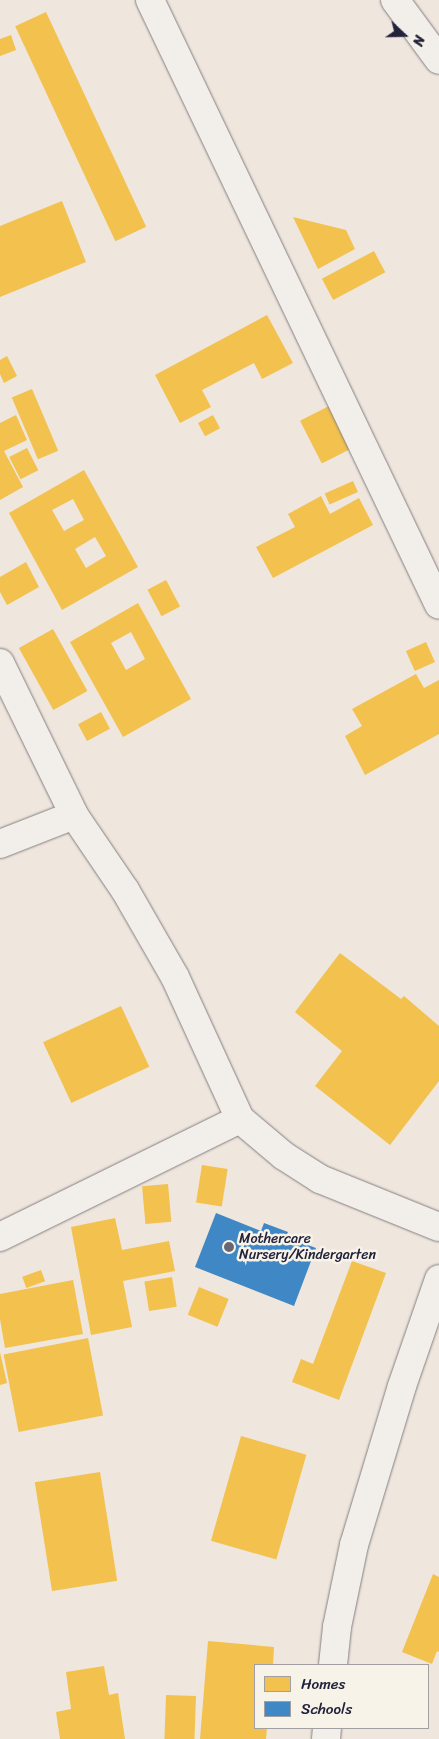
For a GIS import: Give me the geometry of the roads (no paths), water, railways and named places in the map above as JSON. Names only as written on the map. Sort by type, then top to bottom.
[{"type":"main road","points":[[150,0],[439,605]]},
{"type":"main road","points":[[395,0],[439,60]]},
{"type":"main road","points":[[0,663],[74,815],[125,890],[175,977],[240,1119],[284,1156],[320,1179],[439,1227]]},
{"type":"main road","points":[[0,844],[74,815]]},
{"type":"main road","points":[[0,1237],[240,1119]]},
{"type":"main road","points":[[333,1664],[337,1626],[354,1546],[402,1386],[439,1279]]},
{"type":"place","name":"Mothercare Nursery/Kindergarten","points":[[229,1247]]}]
